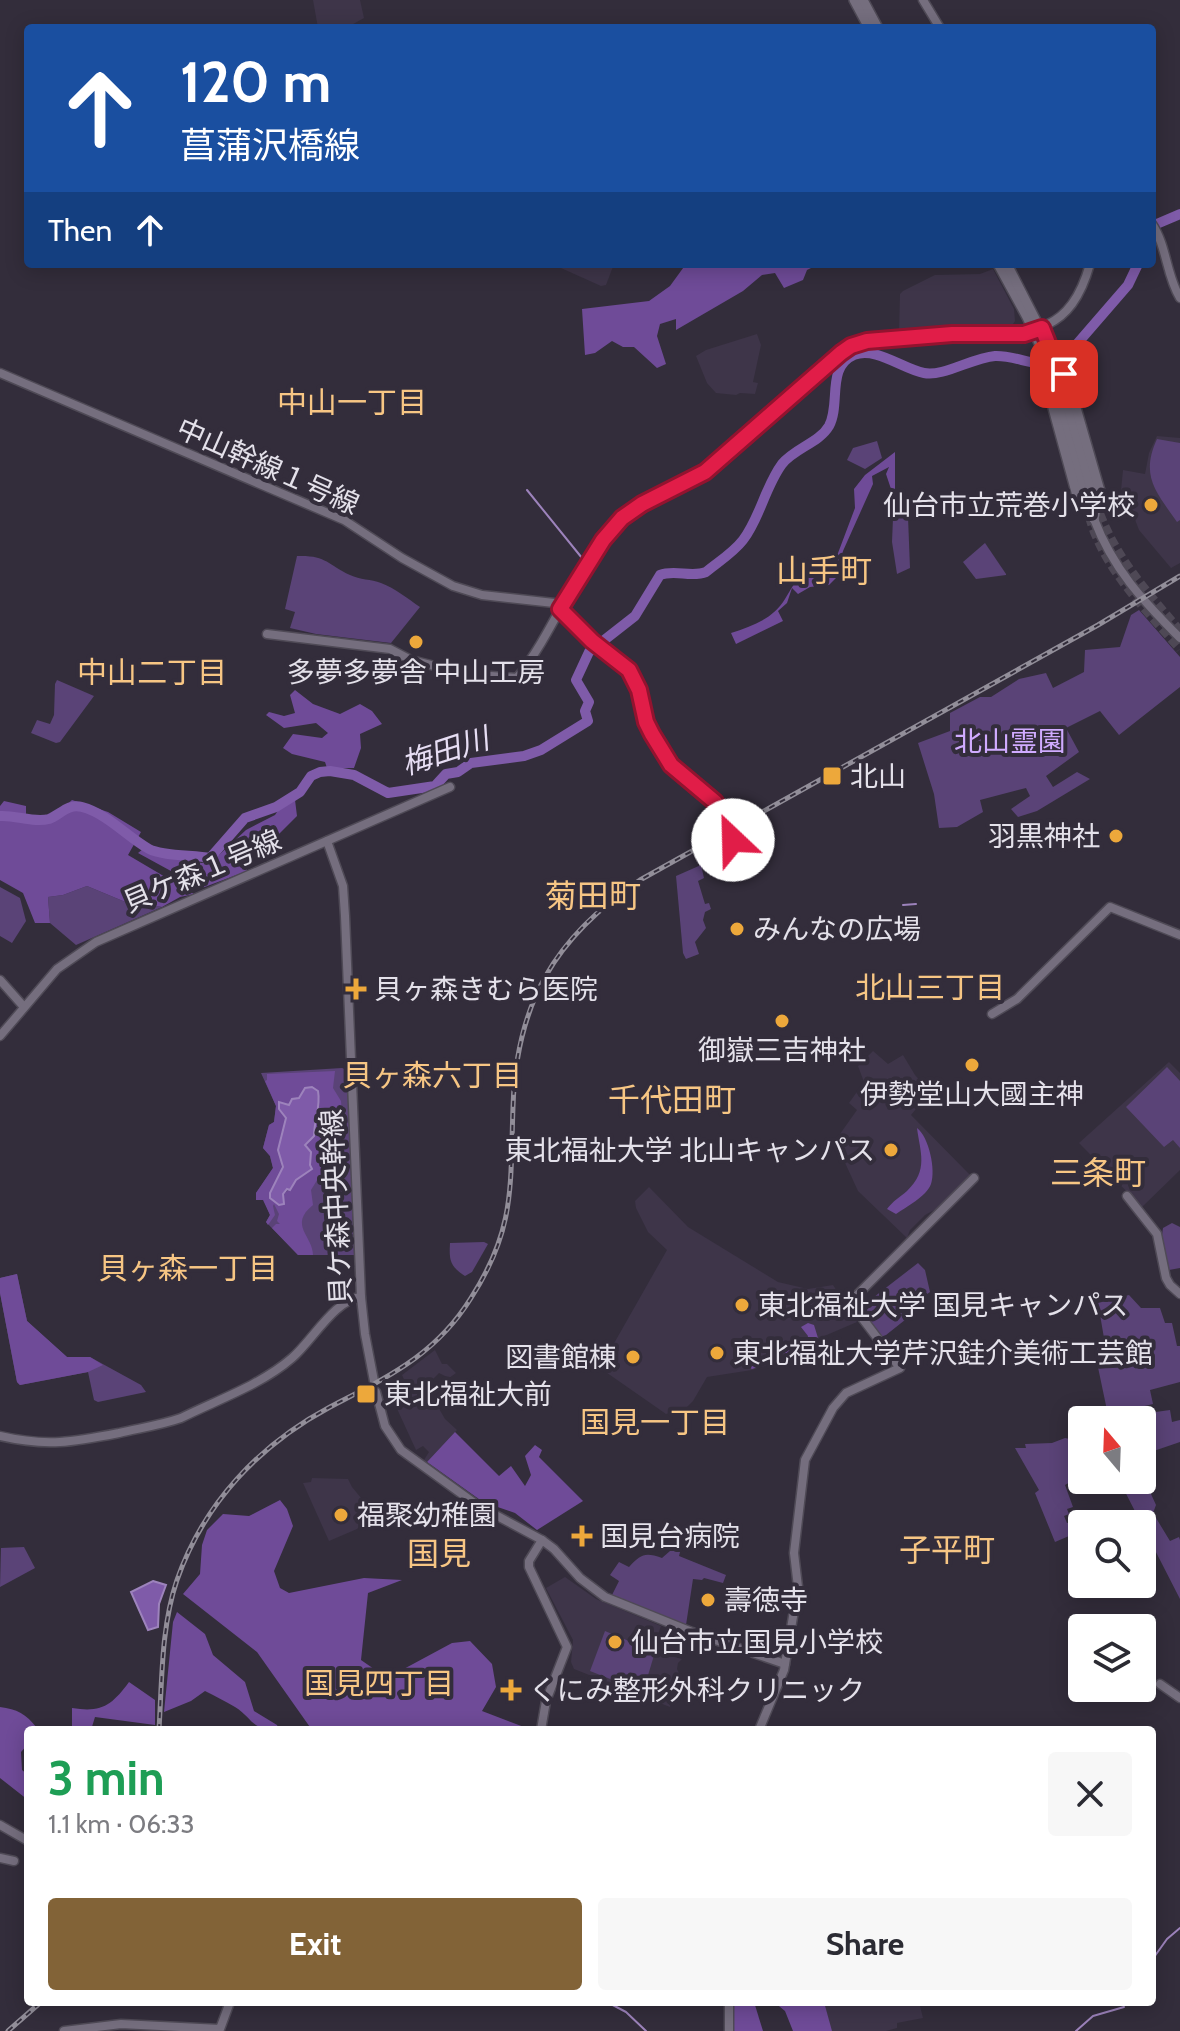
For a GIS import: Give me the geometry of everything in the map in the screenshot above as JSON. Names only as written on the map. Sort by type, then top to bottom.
[{"type":"main road","points":[[854,0],[867,24]]},
{"type":"main road","points":[[863,0],[876,24]]},
{"type":"main road","points":[[1005,268],[1055,368],[1091,490],[1094,519]]},
{"type":"main road","points":[[1055,368],[1051,396],[1053,408],[1076,492],[1094,519]]},
{"type":"main road","points":[[1055,368],[1068,381],[1094,469],[1086,507]]},
{"type":"main road","points":[[1054,387],[1091,490]]},
{"type":"main road","points":[[1086,507],[1096,494],[1094,469]]},
{"type":"street","points":[[923,0],[938,24]]},
{"type":"street","points":[[1156,231],[1173,286],[1180,298]]},
{"type":"street","points":[[267,634],[390,649],[411,660],[466,674],[517,678],[543,641],[603,540],[622,518],[642,504],[705,472],[851,346],[880,340],[1038,330],[1062,314],[1079,292],[1088,268]]},
{"type":"street","name":"中山幹線１号線","points":[[0,373],[344,520],[392,552],[453,586],[482,595],[545,601],[554,603],[560,609]]},
{"type":"street","points":[[1094,519],[1118,569],[1180,638]]},
{"type":"street","points":[[560,609],[592,641],[629,670],[639,690],[646,722],[671,765],[715,802],[733,840]]},
{"type":"street","name":"貝ケ森１号線","points":[[0,1036],[57,969],[96,942],[450,787]]},
{"type":"street","name":"貝ケ森中央幹線","points":[[327,841],[343,886],[361,1297],[374,1381]]},
{"type":"street","points":[[992,1014],[1017,999],[1110,907],[1180,935]]},
{"type":"street","points":[[0,980],[24,1007]]},
{"type":"street","points":[[761,1726],[785,1664],[798,1587],[794,1553],[805,1460],[833,1408],[846,1393],[900,1368],[850,1302],[974,1178]]},
{"type":"street","points":[[1127,1196],[1155,1229],[1166,1278],[1180,1294]]},
{"type":"street","points":[[0,1436],[61,1444],[181,1418],[280,1368],[298,1353],[340,1306],[361,1297]]},
{"type":"street","points":[[376,1392],[385,1426],[398,1447],[477,1505],[542,1540],[580,1578],[605,1597],[692,1632],[785,1664]]},
{"type":"street","points":[[542,1540],[529,1561],[529,1567],[567,1647],[562,1667],[546,1701],[542,1726]]},
{"type":"street","points":[[1160,1684],[1180,1698]]},
{"type":"street","points":[[0,1825],[24,1839]]},
{"type":"street","points":[[0,1858],[14,1861]]},
{"type":"street","points":[[64,2031],[121,2024],[220,2029],[229,2006]]},
{"type":"street","points":[[729,2006],[729,2031]]},
{"type":"shaded area","points":[[313,0],[360,0],[364,18],[353,24],[317,24]]},
{"type":"shaded area","points":[[561,268],[612,268],[606,285],[601,286]]},
{"type":"shaded area","points":[[683,268],[811,268],[803,280],[784,288],[775,273],[762,275],[743,291],[676,330],[676,319],[660,324],[657,336],[666,364],[657,368],[634,347],[623,347],[612,341],[595,353],[585,355],[582,309],[649,301],[670,286]]},
{"type":"shaded area","points":[[993,269],[1014,309],[1013,324],[944,326],[943,329],[899,333],[900,294],[903,291],[935,275],[980,274]]},
{"type":"shaded area","points":[[757,334],[761,345],[753,382],[758,383],[755,394],[716,393],[707,383],[696,356]]},
{"type":"shaded area","name":"仙台市立荒巻小学校","points":[[1157,436],[1180,438],[1180,563],[1171,568],[1139,530],[1131,509],[1125,509],[1120,501],[1123,470],[1145,474],[1149,453]]},
{"type":"shaded area","points":[[895,452],[895,490],[903,502],[890,505],[886,496],[891,489],[886,474],[889,467],[872,476],[873,484],[843,551],[837,577],[829,585],[810,587],[798,594],[792,588],[787,603],[778,611],[783,621],[736,644],[731,633],[768,617],[804,573],[822,576],[832,569],[855,508],[854,489],[865,475]]},
{"type":"shaded area","points":[[295,690],[313,704],[340,714],[360,704],[372,711],[382,724],[360,734],[361,748],[354,768],[327,768],[325,762],[292,754],[283,748],[293,734],[322,738],[328,733],[316,723],[284,728],[266,715],[269,712],[284,716],[295,713],[290,695]]},
{"type":"shaded area","points":[[72,800],[108,812],[141,832],[128,855],[194,894],[180,897],[162,907],[135,906],[87,886],[48,897],[50,923],[35,923],[23,893],[0,880],[0,806],[4,801],[26,806],[26,819],[45,824]]},
{"type":"shaded area","points":[[295,800],[297,816],[266,850],[245,861],[247,871],[202,888],[138,853],[143,849],[155,855],[202,863],[219,855],[246,830]]},
{"type":"shaded area","name":"東北福祉大学 北山キャンパス","points":[[873,1051],[888,1064],[903,1055],[930,1092],[911,1115],[970,1175],[938,1208],[925,1215],[910,1230],[907,1238],[858,1191],[835,1141],[857,1110],[849,1103],[864,1082],[858,1066]]},
{"type":"shaded area","points":[[1169,1062],[1180,1073],[1180,1170],[1142,1207],[1079,1143]]},
{"type":"shaded area","points":[[335,1071],[333,1088],[341,1101],[343,1125],[335,1132],[337,1160],[322,1172],[311,1190],[313,1205],[302,1219],[313,1255],[298,1255],[272,1228],[280,1224],[274,1204],[275,1215],[268,1225],[266,1222],[270,1215],[263,1200],[256,1200],[256,1193],[273,1168],[270,1156],[263,1148],[269,1125],[274,1122],[276,1106],[265,1081],[267,1074]],"holes":[[[305,1088],[318,1110],[314,1136],[305,1145],[310,1165],[295,1180],[292,1188],[283,1194],[283,1198],[270,1193],[282,1172],[280,1139],[286,1118],[279,1109],[279,1103],[290,1105]]]},
{"type":"shaded area","points":[[312,1087],[318,1091],[318,1108],[314,1136],[305,1145],[311,1152],[312,1169],[296,1180],[290,1190],[287,1189],[283,1194],[284,1204],[279,1205],[270,1198],[270,1193],[283,1167],[278,1150],[286,1118],[279,1109],[279,1102],[289,1105],[292,1099],[299,1098],[305,1088]]},
{"type":"shaded area","points":[[917,1128],[930,1154],[933,1171],[931,1184],[920,1197],[896,1214],[887,1209],[914,1183],[921,1168]]},
{"type":"shaded area","name":"東北福祉大学 国見キャンパス","points":[[649,1187],[688,1227],[778,1282],[808,1289],[833,1285],[857,1322],[822,1337],[788,1358],[752,1370],[707,1377],[686,1408],[666,1414],[600,1368],[667,1250],[648,1232],[636,1208],[635,1201]]},
{"type":"shaded area","points":[[17,1274],[27,1321],[67,1357],[90,1357],[103,1365],[88,1372],[20,1385],[17,1382],[0,1293],[0,1278]]},
{"type":"shaded area","points":[[808,1323],[814,1325],[818,1338],[787,1357],[752,1369],[747,1366],[807,1342],[808,1336],[801,1327]]},
{"type":"shaded area","points":[[435,1350],[442,1364],[447,1364],[456,1373],[449,1378],[439,1373],[428,1384],[445,1419],[457,1430],[427,1462],[424,1460],[429,1452],[423,1446],[416,1450],[393,1400],[410,1392],[402,1375]]},
{"type":"shaded area","points":[[455,1432],[499,1476],[511,1466],[525,1486],[531,1475],[525,1456],[535,1445],[542,1450],[539,1457],[583,1501],[537,1530],[515,1513],[483,1502],[427,1462]]},
{"type":"shaded area","name":"福聚幼稚園","points":[[312,1478],[348,1479],[366,1504],[361,1525],[357,1529],[329,1541],[303,1483],[311,1482]]},
{"type":"shaded area","points":[[280,1500],[287,1509],[293,1526],[274,1571],[280,1588],[289,1593],[364,1578],[402,1580],[368,1593],[361,1660],[387,1678],[452,1643],[470,1641],[492,1664],[496,1687],[482,1711],[521,1726],[309,1726],[257,1652],[183,1594],[200,1574],[202,1545],[207,1530],[223,1514],[249,1516]]},
{"type":"shaded area","name":"仙台市立国見小学校","points":[[565,1577],[596,1599],[661,1626],[656,1640],[664,1654],[682,1659],[678,1663],[680,1675],[670,1707],[574,1669],[571,1662],[573,1640],[546,1588]]},
{"type":"shaded area","points":[[153,1581],[166,1585],[159,1604],[158,1627],[148,1630],[131,1592]]},
{"type":"shaded area","points":[[177,1612],[205,1634],[213,1655],[245,1682],[254,1711],[277,1726],[257,1726],[235,1707],[205,1691],[191,1701],[164,1712],[173,1622]]},
{"type":"shaded area","points":[[129,1682],[155,1700],[155,1725],[95,1717],[92,1726],[72,1726],[72,1708],[99,1708],[117,1696]]},
{"type":"shaded area","points":[[0,1707],[21,1713],[35,1726],[24,1726],[24,1749],[21,1752],[24,1797],[0,1778]]},
{"type":"shaded area","points":[[733,2006],[755,2006],[763,2031],[732,2031]]},
{"type":"shaded area","points":[[779,2006],[825,2006],[832,2031],[793,2031],[785,2011]]},
{"type":"shaded area","points":[[825,2006],[920,2006],[923,2018],[897,2023],[897,2028],[886,2031],[831,2031]]},
{"type":"green space","points":[[1157,439],[1180,443],[1180,520],[1177,522],[1157,492],[1150,474]]},
{"type":"green space","points":[[877,441],[882,458],[865,469],[847,460],[853,448]]},
{"type":"green space","points":[[908,517],[910,568],[897,574],[892,542],[893,518]]},
{"type":"green space","points":[[985,543],[1006,575],[976,579],[963,562]]},
{"type":"green space","points":[[297,556],[320,559],[354,577],[386,585],[420,607],[391,643],[290,628],[295,612],[285,609]]},
{"type":"green space","name":"北山霊園","points":[[1139,610],[1180,657],[1180,687],[1119,735],[1100,711],[1066,728],[1079,752],[1046,776],[1053,787],[1077,772],[1090,779],[1037,811],[1018,817],[1011,809],[1030,796],[1026,788],[980,800],[983,812],[957,827],[939,828],[934,794],[918,743],[950,731],[950,713],[980,697],[991,697],[1019,679],[1046,673],[1053,688],[1084,672],[1085,650],[1120,647],[1131,615]]},
{"type":"green space","points":[[57,680],[94,696],[60,742],[56,743],[31,733],[37,720],[50,724],[54,715]]},
{"type":"green space","points":[[701,865],[704,878],[698,881],[705,904],[709,903],[711,909],[705,912],[703,920],[706,928],[695,942],[699,954],[686,959],[676,876]]},
{"type":"green space","points":[[87,886],[135,906],[162,907],[76,945],[50,923],[48,897]]},
{"type":"green space","points":[[0,887],[20,898],[26,921],[12,943],[0,936]]},
{"type":"green space","points":[[1167,1067],[1180,1081],[1180,1148],[1173,1140],[1164,1147],[1126,1107]]},
{"type":"green space","points":[[347,1070],[354,1255],[298,1255],[266,1222],[270,1215],[264,1200],[256,1200],[256,1193],[273,1168],[270,1156],[263,1148],[269,1125],[274,1122],[276,1106],[261,1073]]},
{"type":"green space","points":[[1172,1223],[1180,1227],[1180,1268],[1169,1270],[1162,1235],[1163,1228]]},
{"type":"green space","points":[[450,1243],[488,1244],[472,1272],[465,1276],[452,1262]]},
{"type":"green space","points":[[918,1263],[925,1270],[930,1292],[916,1302],[920,1308],[881,1339],[862,1314],[877,1301],[874,1297]]},
{"type":"green space","points":[[17,1274],[27,1321],[67,1357],[90,1357],[141,1385],[146,1392],[98,1402],[94,1400],[88,1372],[20,1385],[0,1293],[0,1278]]},
{"type":"green space","points":[[1129,1295],[1141,1308],[1160,1308],[1165,1323],[1172,1323],[1177,1346],[1180,1346],[1180,1382],[1150,1390],[1153,1404],[1106,1406],[1095,1353],[1104,1338],[1098,1303]]},
{"type":"green space","points":[[1170,1410],[1172,1422],[1180,1420],[1180,1442],[1156,1450],[1156,1412]]},
{"type":"green space","points":[[1068,1439],[1068,1483],[1065,1485],[1073,1507],[1067,1509],[1068,1514],[1064,1516],[1068,1523],[1068,1536],[1055,1542],[1035,1493],[1039,1490],[1015,1448],[1026,1448],[1025,1444]]},
{"type":"green space","points":[[1126,1494],[1151,1494],[1156,1505],[1154,1510],[1134,1510]]},
{"type":"green space","points":[[1156,1518],[1170,1541],[1179,1537],[1180,1540],[1180,1599],[1156,1552]]},
{"type":"green space","points":[[676,1539],[682,1544],[679,1556],[726,1575],[723,1583],[704,1578],[693,1579],[686,1625],[612,1595],[619,1581],[610,1575],[619,1562],[629,1567],[644,1555],[662,1558]]},
{"type":"green space","points":[[24,1547],[35,1568],[0,1587],[1,1548]]},
{"type":"green space","points":[[605,1631],[655,1652],[643,1692],[590,1671]]},
{"type":"waterway","name":"梅田川","points":[[1156,224],[1180,214]]},
{"type":"waterway","name":"梅田川","points":[[0,816],[43,820],[77,806],[109,820],[149,849],[210,858],[245,818],[276,807],[300,792],[311,776],[320,772],[354,775],[388,793],[435,786],[446,774],[458,772],[471,763],[524,756],[541,750],[588,721],[585,711],[589,702],[576,680],[589,652],[635,616],[660,575],[706,572],[743,540],[782,464],[829,426],[837,377],[845,361],[854,355],[871,353],[932,374],[995,356],[1051,363],[1070,352],[1128,285],[1136,268]]},
{"type":"waterway","points":[[527,490],[582,558]]},
{"type":"waterway","points":[[903,905],[916,904]]},
{"type":"waterway","points":[[1156,1954],[1180,1928]]},
{"type":"waterway","points":[[615,2006],[626,2012],[646,2031]]},
{"type":"waterway","points":[[1076,2031],[1093,2016],[1124,2007]]},
{"type":"tunnel","points":[[1091,488],[1116,548],[1180,631]]},
{"type":"tunnel","points":[[1083,490],[1095,532],[1113,568],[1180,649]]},
{"type":"railway","points":[[159,1726],[163,1654],[172,1598],[188,1552],[219,1501],[237,1479],[280,1439],[304,1422],[390,1375],[426,1350],[457,1318],[486,1273],[508,1206],[516,1070],[522,1036],[532,1005],[563,949],[610,902],[640,880],[1098,625],[1180,576]]},
{"type":"railway","points":[[8,2031],[36,2006]]},
{"type":"place","name":"仙台市立荒巻小学校","points":[[1151,505]]},
{"type":"place","name":"多夢多夢舎 中山工房","points":[[416,642]]},
{"type":"place","name":"北山","points":[[832,776]]},
{"type":"place","name":"羽黒神社","points":[[1116,836]]},
{"type":"place","name":"みんなの広場","points":[[737,929]]},
{"type":"place","name":"貝ヶ森きむら医院","points":[[356,989]]},
{"type":"place","name":"御嶽三吉神社","points":[[782,1021]]},
{"type":"place","name":"伊勢堂山大國主神","points":[[972,1065]]},
{"type":"place","name":"東北福祉大学 北山キャンパス","points":[[891,1150]]},
{"type":"place","name":"東北福祉大学 国見キャンパス","points":[[742,1305]]},
{"type":"place","name":"東北福祉大学芹沢銈介美術工芸館","points":[[717,1353]]},
{"type":"place","name":"図書館棟","points":[[633,1357]]},
{"type":"place","name":"東北福祉大前","points":[[366,1394]]},
{"type":"place","name":"福聚幼稚園","points":[[341,1515]]},
{"type":"place","name":"国見台病院","points":[[582,1536]]},
{"type":"place","name":"壽徳寺","points":[[708,1600]]},
{"type":"place","name":"仙台市立国見小学校","points":[[615,1642]]},
{"type":"place","name":"くにみ整形外科クリニック","points":[[511,1690]]},
{"type":"district","name":"中山一丁目","points":[[352,402]]},
{"type":"district","name":"山手町","points":[[824,570]]},
{"type":"district","name":"中山二丁目","points":[[152,672]]},
{"type":"district","name":"菊田町","points":[[593,895]]},
{"type":"district","name":"北山三丁目","points":[[930,987]]},
{"type":"district","name":"貝ヶ森六丁目","points":[[432,1075]]},
{"type":"district","name":"千代田町","points":[[672,1099]]},
{"type":"district","name":"三条町","points":[[1098,1172]]},
{"type":"district","name":"貝ヶ森一丁目","points":[[188,1268]]},
{"type":"district","name":"国見一丁目","points":[[655,1422]]},
{"type":"district","name":"子平町","points":[[947,1549]]},
{"type":"district","name":"国見","points":[[439,1553]]},
{"type":"district","name":"国見四丁目","points":[[379,1683]]},
{"type":"route","points":[[733,840],[715,802],[671,765],[652,734],[639,690],[629,670],[592,641],[560,609],[603,540],[622,518],[642,504],[705,472],[841,353],[861,342],[952,334],[1024,334],[1042,328],[1059,371],[1064,374]]}]
